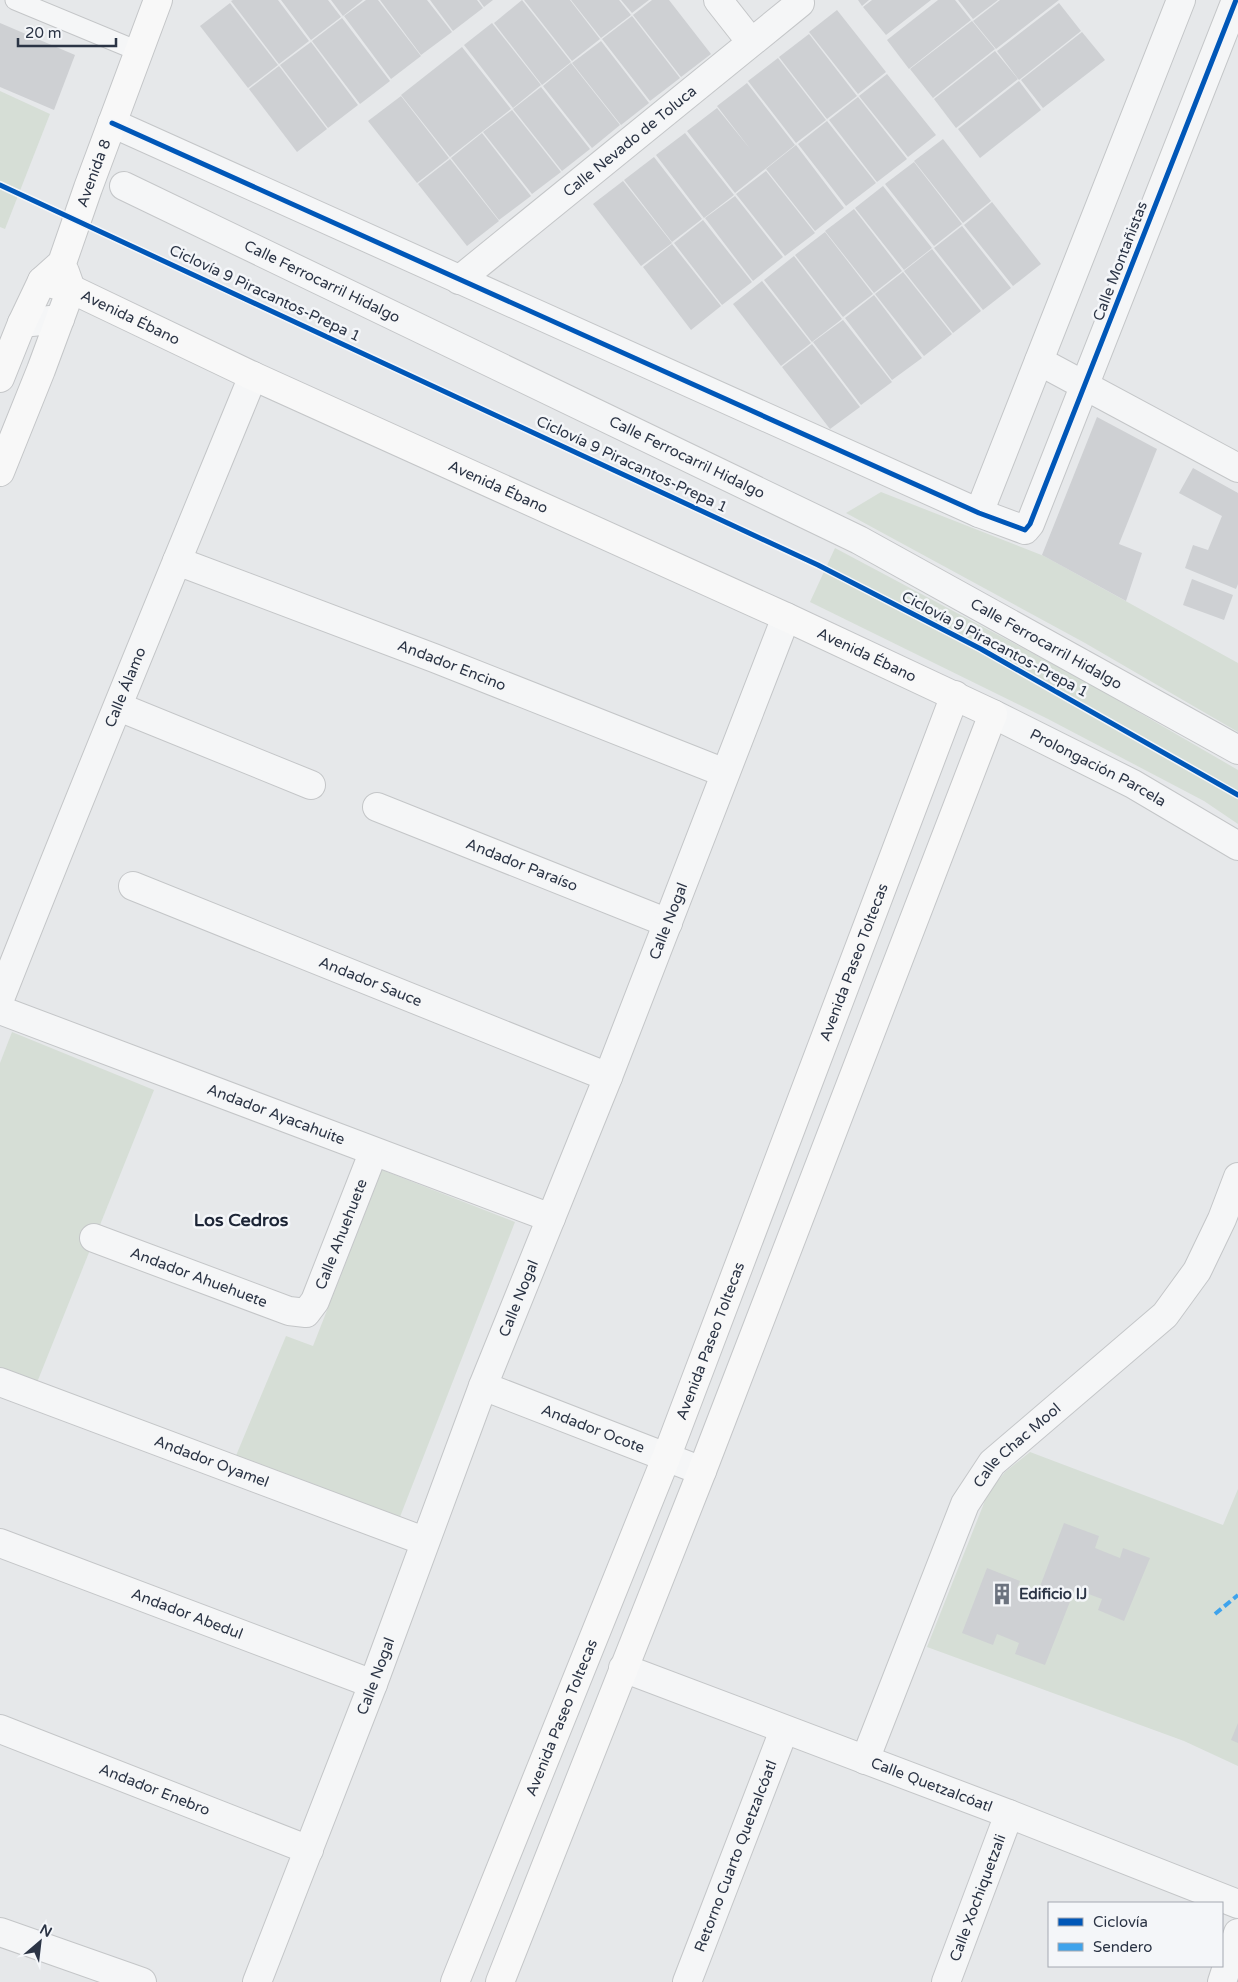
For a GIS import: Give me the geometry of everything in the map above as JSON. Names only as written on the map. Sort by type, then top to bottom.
[{"type":"street","name":"Avenida 8","points":[[0,378],[11,324],[42,281],[62,263],[158,0]]},
{"type":"street","points":[[718,0],[751,42]]},
{"type":"street","points":[[112,123],[979,513],[1181,0]]},
{"type":"street","name":"Calle Montañistas","points":[[979,513],[1025,530],[1030,524],[1236,0]]},
{"type":"street","name":"Calle Nevado de Toluca","points":[[459,280],[799,2]]},
{"type":"street","name":"Calle Ferrocarril Hidalgo","points":[[124,186],[859,540],[1238,750]]},
{"type":"street","points":[[0,472],[42,370],[71,289],[62,263]]},
{"type":"street","name":"Avenida Ébano","points":[[42,281],[71,289],[253,376],[954,695]]},
{"type":"street","points":[[11,324],[60,319]]},
{"type":"street","points":[[1039,362],[1238,468]]},
{"type":"street","name":"Calle Álamo","points":[[0,999],[72,814],[119,707],[253,376]]},
{"type":"street","name":"Andador Encino","points":[[177,561],[434,658],[725,773]]},
{"type":"street","name":"Calle Nogal","points":[[257,1982],[373,1684],[482,1386],[608,1077],[786,617]]},
{"type":"street","name":"Prolongación Parcela","points":[[954,695],[1133,784],[1238,846]]},
{"type":"street","name":"Avenida Paseo Toltecas","points":[[455,1982],[666,1458],[954,695]]},
{"type":"street","points":[[119,707],[311,785]]},
{"type":"street","points":[[500,1982],[702,1470],[993,714]]},
{"type":"street","name":"Andador Paraíso","points":[[377,807],[668,923]]},
{"type":"street","name":"Andador Sauce","points":[[133,886],[608,1077]]},
{"type":"street","name":"Andador Ayacahuite","points":[[0,1010],[373,1153],[551,1218]]},
{"type":"street","name":"Calle Ahuehuete","points":[[306,1313],[315,1301],[373,1153]]},
{"type":"street","name":"Calle Chac Mool","points":[[865,1760],[965,1504],[970,1496],[992,1463],[1166,1315],[1197,1271],[1222,1219],[1238,1176]]},
{"type":"street","name":"Andador Ahuehuete","points":[[94,1238],[289,1311],[306,1313]]},
{"type":"street","name":"Andador Oyamel","points":[[0,1382],[424,1541]]},
{"type":"street","name":"Andador Ocote","points":[[482,1386],[666,1458],[702,1470]]},
{"type":"street","name":"Andador Abedul","points":[[0,1543],[373,1684]]},
{"type":"street","name":"Calle Quetzalcóatl","points":[[623,1668],[1009,1814],[1238,1904]]},
{"type":"street","name":"Andador Enebro","points":[[0,1729],[309,1850]]},
{"type":"street","name":"Retorno Cuarto Quetzalcóatl","points":[[687,1982],[784,1730]]},
{"type":"street","name":"Calle Xochiquetzali","points":[[946,1982],[1009,1814]]},
{"type":"street","points":[[0,1932],[142,1982]]},
{"type":"street","points":[[1222,1982],[1238,1933]]},
{"type":"lane","points":[[15,0],[138,51]]},
{"type":"shaded area","points":[[0,91],[50,114],[5,229],[0,227]]},
{"type":"shaded area","points":[[881,492],[1044,556],[1238,663],[1238,732],[1085,643],[846,513]]},
{"type":"shaded area","points":[[835,548],[1090,684],[1238,770],[1238,824],[1204,801],[1048,719],[810,602]]},
{"type":"shaded area","points":[[12,1032],[154,1090],[36,1385],[0,1371],[0,1063]]},
{"type":"shaded area","points":[[382,1170],[515,1222],[398,1522],[235,1458],[286,1336],[313,1346]]},
{"type":"shaded area","points":[[1030,1452],[1223,1525],[1238,1489],[1238,1766],[1184,1741],[927,1647],[988,1493],[1005,1472]]},
{"type":"building","points":[[278,0],[309,41],[279,64],[231,1]]},
{"type":"building","points":[[281,0],[328,0],[341,17],[311,40]]},
{"type":"building","points":[[331,0],[363,0],[343,16]]},
{"type":"building","points":[[366,0],[378,0],[421,56],[391,79],[344,16]]},
{"type":"building","points":[[380,0],[427,0],[452,32],[421,55]]},
{"type":"building","points":[[430,0],[477,0],[483,8],[453,31]]},
{"type":"building","points":[[479,0],[493,0],[484,7]]},
{"type":"building","points":[[522,0],[571,62],[542,85],[494,23]]},
{"type":"building","points":[[524,0],[570,0],[600,39],[572,61]]},
{"type":"building","points":[[571,0],[619,0],[631,15],[601,38]]},
{"type":"building","points":[[621,0],[649,0],[632,13]]},
{"type":"building","points":[[652,0],[669,0],[711,54],[681,77],[633,15]]},
{"type":"building","points":[[858,0],[869,0],[862,6]]},
{"type":"building","points":[[872,0],[931,0],[886,35],[863,7]]},
{"type":"building","points":[[938,0],[955,0],[971,20],[909,69],[887,40]]},
{"type":"building","points":[[958,0],[998,0],[973,19]]},
{"type":"building","points":[[1000,0],[1059,0],[996,49],[973,21]]},
{"type":"building","points":[[230,3],[278,65],[248,88],[200,26]]},
{"type":"building","points":[[1059,3],[1081,31],[1019,80],[997,51]]},
{"type":"building","points":[[837,10],[886,72],[858,94],[809,32]]},
{"type":"building","points":[[632,16],[680,78],[650,101],[602,39]]},
{"type":"building","points":[[342,18],[390,81],[360,104],[312,41]]},
{"type":"building","points":[[972,21],[995,49],[933,98],[910,69]]},
{"type":"building","points":[[0,23],[75,55],[54,110],[0,87]]},
{"type":"building","points":[[492,23],[541,85],[513,108],[464,45]]},
{"type":"building","points":[[1082,32],[1105,60],[1043,108],[1021,80]]},
{"type":"building","points":[[809,34],[857,96],[827,119],[779,57]]},
{"type":"building","points":[[601,41],[649,103],[621,125],[572,63]]},
{"type":"building","points":[[311,42],[358,105],[328,128],[280,65]]},
{"type":"building","points":[[462,47],[511,109],[450,157],[401,95]]},
{"type":"building","points":[[995,51],[1018,79],[956,128],[934,99]]},
{"type":"building","points":[[778,58],[826,120],[796,143],[748,81]]},
{"type":"building","points":[[571,63],[620,125],[592,148],[543,86]]},
{"type":"building","points":[[279,66],[327,129],[297,152],[249,89]]},
{"type":"building","points":[[887,74],[936,135],[908,157],[859,96]]},
{"type":"building","points":[[1019,81],[1041,110],[980,158],[958,129]]},
{"type":"building","points":[[747,83],[795,145],[735,193],[687,131],[717,108],[751,150],[717,106]]},
{"type":"building","points":[[541,87],[590,149],[562,171],[513,109]]},
{"type":"building","points":[[401,96],[449,158],[417,183],[368,121]]},
{"type":"building","points":[[858,97],[907,159],[877,182],[829,120]]},
{"type":"building","points":[[512,110],[561,172],[532,194],[483,132]]},
{"type":"building","points":[[827,121],[876,183],[846,206],[798,144]]},
{"type":"building","points":[[482,133],[531,196],[499,220],[451,158]]},
{"type":"building","points":[[685,133],[734,195],[704,218],[656,155]]},
{"type":"building","points":[[943,139],[991,201],[963,223],[914,161]]},
{"type":"building","points":[[796,145],[844,208],[815,231],[766,169]]},
{"type":"building","points":[[654,157],[702,219],[672,242],[624,180]]},
{"type":"building","points":[[450,159],[499,221],[467,246],[418,184]]},
{"type":"building","points":[[914,162],[962,224],[934,246],[885,184]]},
{"type":"building","points":[[766,171],[815,233],[785,256],[736,194]]},
{"type":"building","points":[[623,181],[672,243],[641,266],[593,204]]},
{"type":"building","points":[[883,186],[932,248],[904,270],[855,208]]},
{"type":"building","points":[[735,196],[783,257],[753,281],[705,218]]},
{"type":"building","points":[[992,202],[1041,264],[1013,286],[964,225]]},
{"type":"building","points":[[854,209],[902,271],[874,293],[825,231]]},
{"type":"building","points":[[703,220],[752,282],[722,305],[674,243]]},
{"type":"building","points":[[962,226],[1011,288],[983,310],[934,248]]},
{"type":"building","points":[[825,232],[873,294],[843,317],[795,255]]},
{"type":"building","points":[[672,244],[721,306],[691,330],[643,267]]},
{"type":"building","points":[[932,249],[981,311],[953,333],[904,271]]},
{"type":"building","points":[[794,256],[842,319],[812,342],[764,280]]},
{"type":"building","points":[[903,272],[952,334],[924,356],[875,294]]},
{"type":"building","points":[[762,281],[811,343],[781,366],[733,304]]},
{"type":"building","points":[[874,295],[922,358],[892,380],[845,318]]},
{"type":"building","points":[[843,320],[892,382],[861,405],[813,342]]},
{"type":"building","points":[[812,344],[860,407],[830,429],[782,367]]},
{"type":"building","points":[[1097,417],[1157,449],[1119,544],[1142,553],[1126,601],[1042,555]]},
{"type":"building","points":[[1193,468],[1238,493],[1238,584],[1236,589],[1185,568],[1193,545],[1208,550],[1222,516],[1179,493]]},
{"type":"building","points":[[1192,579],[1233,595],[1224,620],[1183,605]]},
{"type":"building","name":"Edificio IJ","points":[[1064,1523],[1099,1536],[1095,1548],[1120,1558],[1123,1548],[1150,1558],[1124,1621],[1098,1610],[1102,1599],[1075,1589],[1045,1665],[1015,1654],[1019,1643],[997,1634],[993,1645],[962,1633],[987,1568],[1020,1581],[1017,1589],[1036,1597]]},
{"type":"building","points":[[1238,1723],[1238,1743],[1231,1740]]},
{"type":"marked path","points":[[1215,1614],[1238,1595]]},
{"type":"cycle path","points":[[112,123],[979,513],[1025,530],[1030,524],[1236,0]]},
{"type":"cycle path","name":"Ciclovía 9 Piracantos-Prepa 1","points":[[0,185],[818,565],[981,649],[1238,795]]},
{"type":"place","name":"Edificio IJ","points":[[1002,1594]]},
{"type":"district","name":"Los Cedros","points":[[241,1220]]}]
